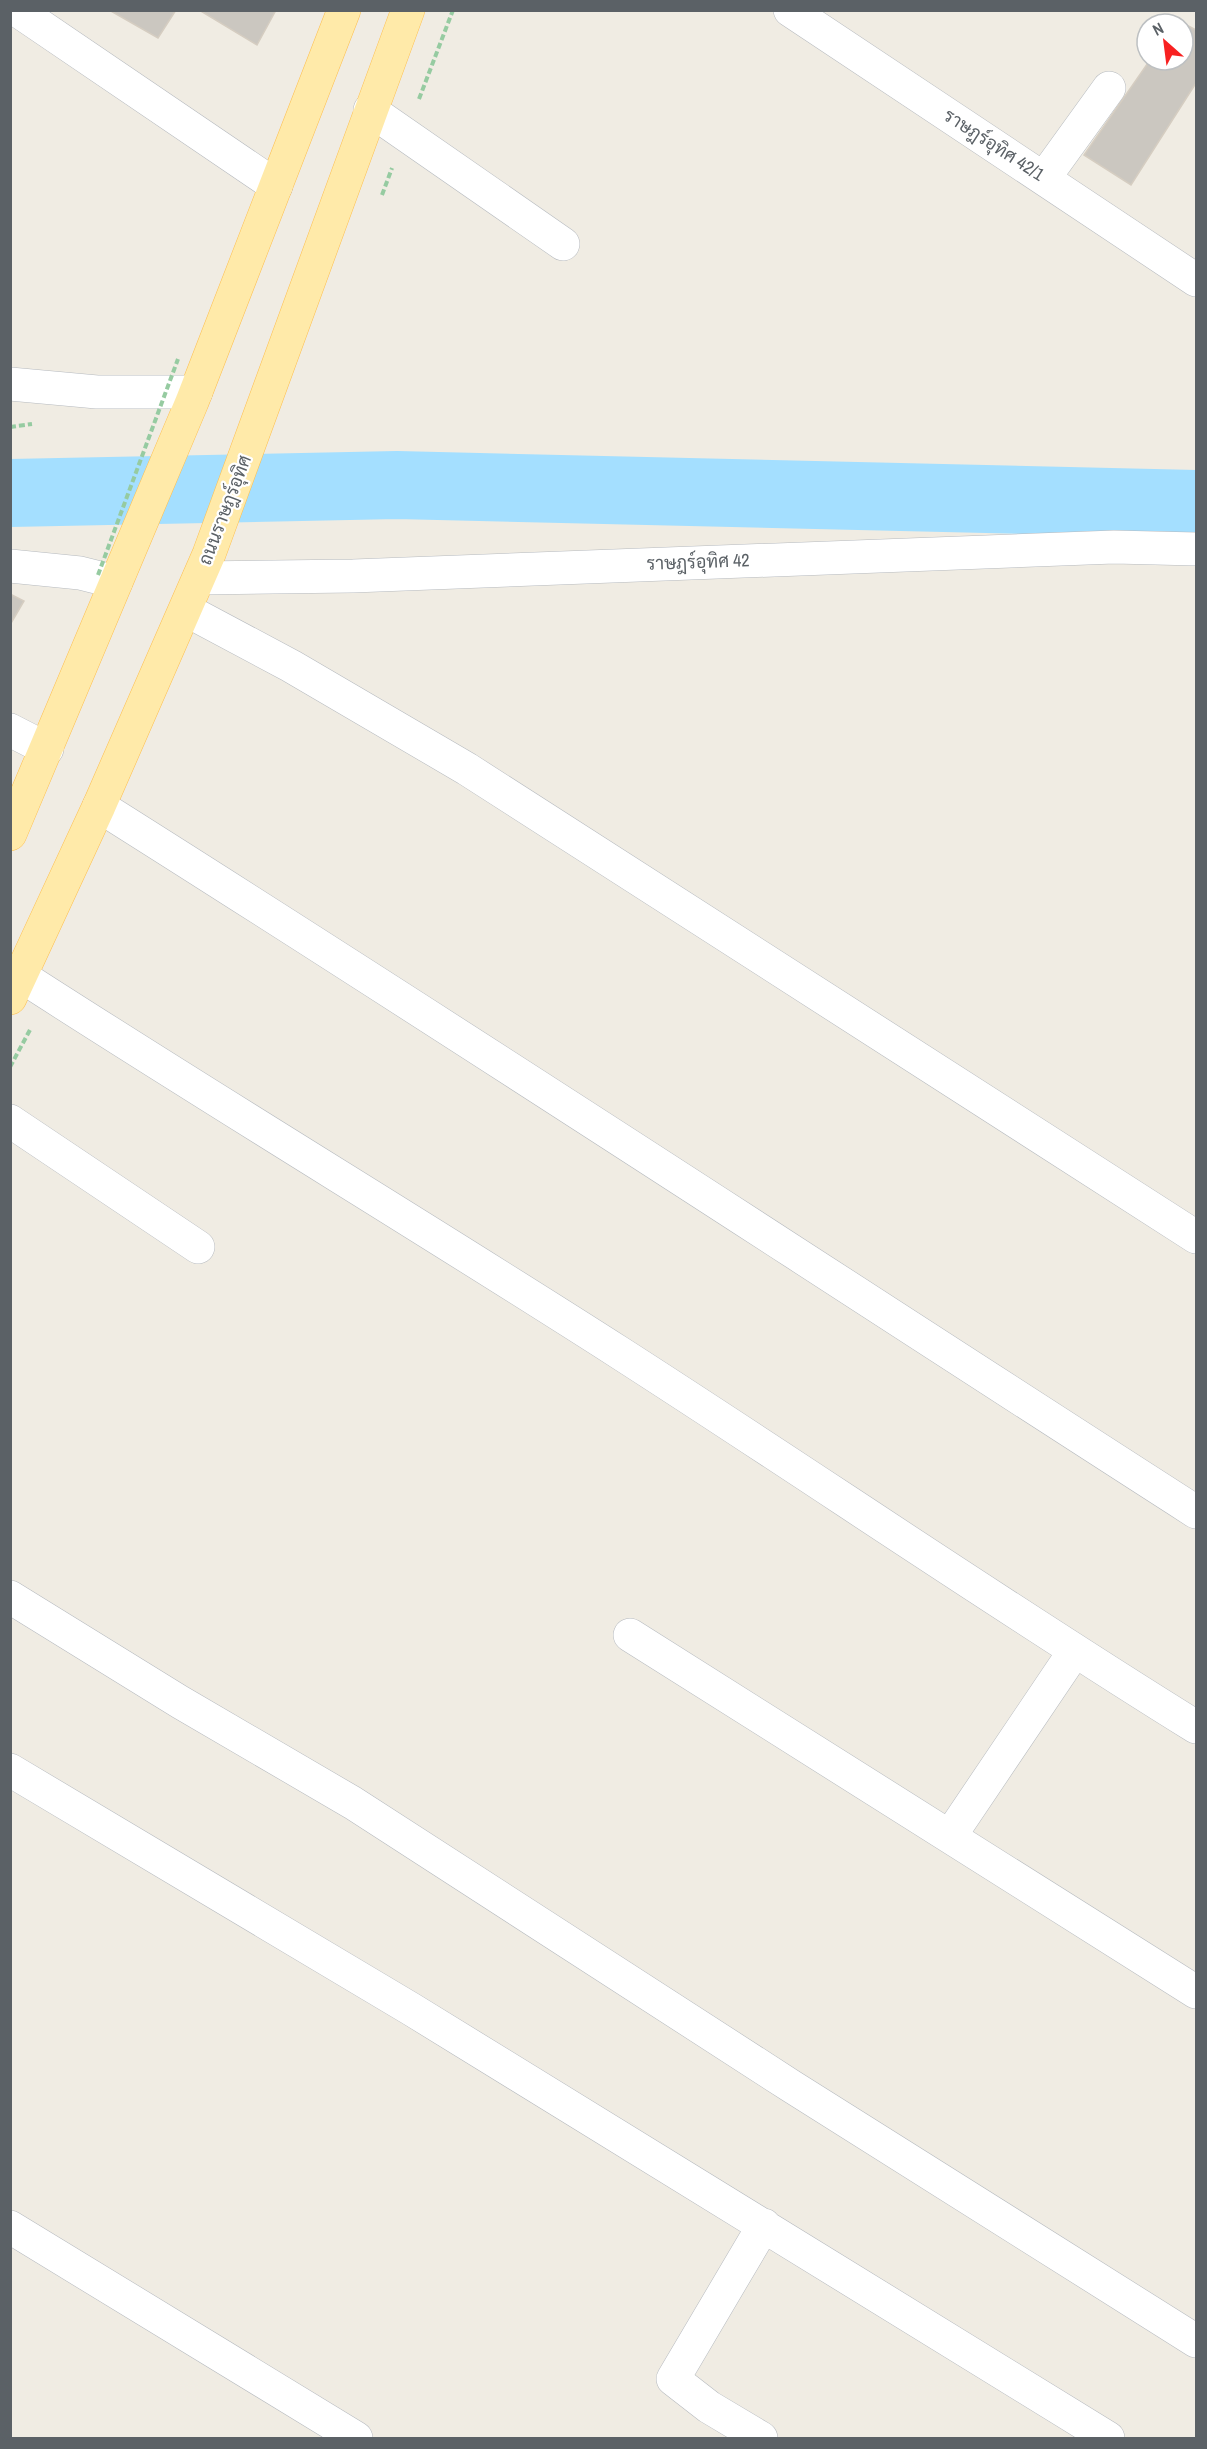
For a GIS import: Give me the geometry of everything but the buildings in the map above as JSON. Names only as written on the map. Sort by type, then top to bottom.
[{"type":"main road","points":[[10,834],[47,749],[113,572],[194,397],[344,10]]},
{"type":"main road","name":"ถนนราษฎร์อุทิศ","points":[[16,987],[99,806],[204,566],[268,398],[370,110],[408,10]]},
{"type":"street","points":[[17,10],[276,186]]},
{"type":"street","name":"ราษฎร์อุทิศ 42/1","points":[[790,10],[1197,280]]},
{"type":"street","points":[[1044,178],[1109,88]]},
{"type":"street","points":[[370,110],[562,244]]},
{"type":"street","points":[[10,384],[97,392],[194,397]]},
{"type":"street","name":"ราษฎร์อุทิศ 42","points":[[204,566],[353,576],[1114,547],[1197,549]]},
{"type":"street","points":[[10,566],[80,573],[113,572]]},
{"type":"street","points":[[186,610],[291,666],[467,769],[1197,1237]]},
{"type":"street","points":[[10,730],[47,749]]},
{"type":"street","points":[[99,806],[545,1089],[788,1250],[1197,1512]]},
{"type":"street","points":[[16,987],[627,1358],[947,1565],[1074,1652],[1197,1727]]},
{"type":"street","points":[[10,1121],[198,1247]]},
{"type":"street","points":[[10,1597],[180,1702],[353,1803],[791,2086],[1197,2341]]},
{"type":"street","points":[[630,1635],[1197,1992]]},
{"type":"street","points":[[950,1836],[1074,1652]]},
{"type":"street","points":[[10,1770],[421,2015],[1108,2439]]},
{"type":"street","points":[[761,2439],[709,2407],[673,2379],[764,2225]]},
{"type":"street","points":[[10,2227],[356,2439]]},
{"type":"path","points":[[380,201],[453,10]]},
{"type":"path","points":[[113,572],[178,359]]},
{"type":"waterway","points":[[10,493],[397,485],[1196,504]]}]
